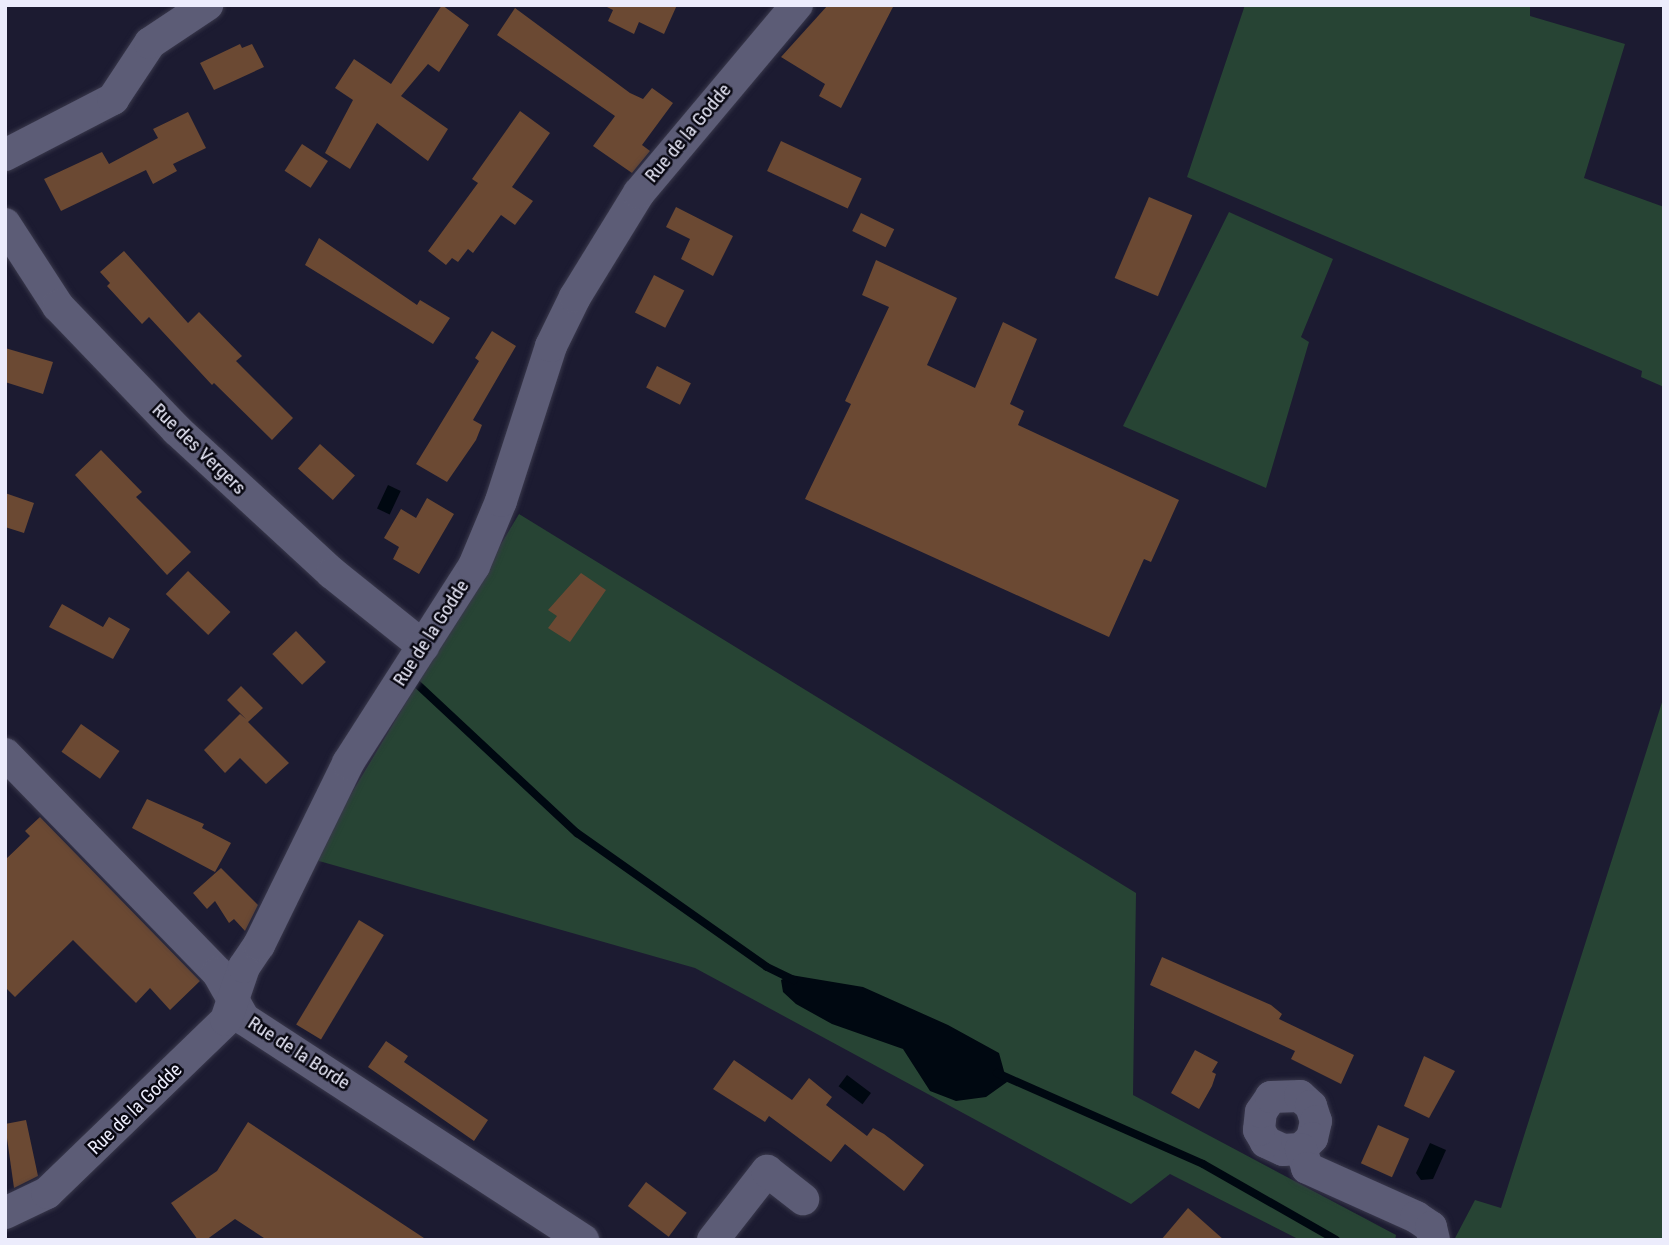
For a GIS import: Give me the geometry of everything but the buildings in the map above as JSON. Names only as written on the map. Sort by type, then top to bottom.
[{"type":"street","points":[[5,155],[113,99],[150,43],[207,5]]},
{"type":"street","name":"Rue de la Godde","points":[[5,1213],[47,1194],[226,1020],[233,992],[348,762],[474,566],[501,501],[551,346],[575,297],[639,193],[797,5]]},
{"type":"street","name":"Rue des Vergers","points":[[5,224],[58,306],[177,430],[332,573],[423,646]]},
{"type":"street","name":"Rue de la Borde","points":[[5,754],[233,992],[244,1018],[583,1240]]},
{"type":"street","points":[[1301,1149],[1307,1168],[1416,1217],[1431,1227],[1434,1240]]},
{"type":"street","points":[[713,1240],[767,1171],[803,1199]]},
{"type":"green space","points":[[1245,5],[1530,5],[1530,16],[1625,44],[1584,178],[1664,207],[1664,387],[1641,377],[1642,371],[1187,177]]},
{"type":"green space","points":[[1229,212],[1333,259],[1301,337],[1309,342],[1266,488],[1123,426]]},
{"type":"green space","points":[[519,514],[1136,893],[1133,1095],[1396,1235],[1395,1240],[1300,1240],[1170,1174],[1131,1204],[695,968],[312,859]]},
{"type":"green space","points":[[1664,696],[1664,1240],[1454,1240],[1475,1200],[1501,1208]]},
{"type":"shaded area","points":[[388,485],[401,491],[390,514],[377,509]]},
{"type":"shaded area","points":[[791,975],[863,987],[948,1025],[999,1053],[1007,1082],[986,1097],[956,1101],[930,1091],[903,1049],[832,1024],[796,1004],[783,992],[781,980]]},
{"type":"shaded area","points":[[847,1075],[871,1093],[863,1104],[839,1086]]},
{"type":"shaded area","points":[[1430,1143],[1446,1150],[1433,1179],[1421,1180],[1416,1173]]},
{"type":"waterway","points":[[417,684],[577,833],[767,967],[794,980]]},
{"type":"waterway","points":[[997,1073],[1203,1164],[1336,1240]]}]
